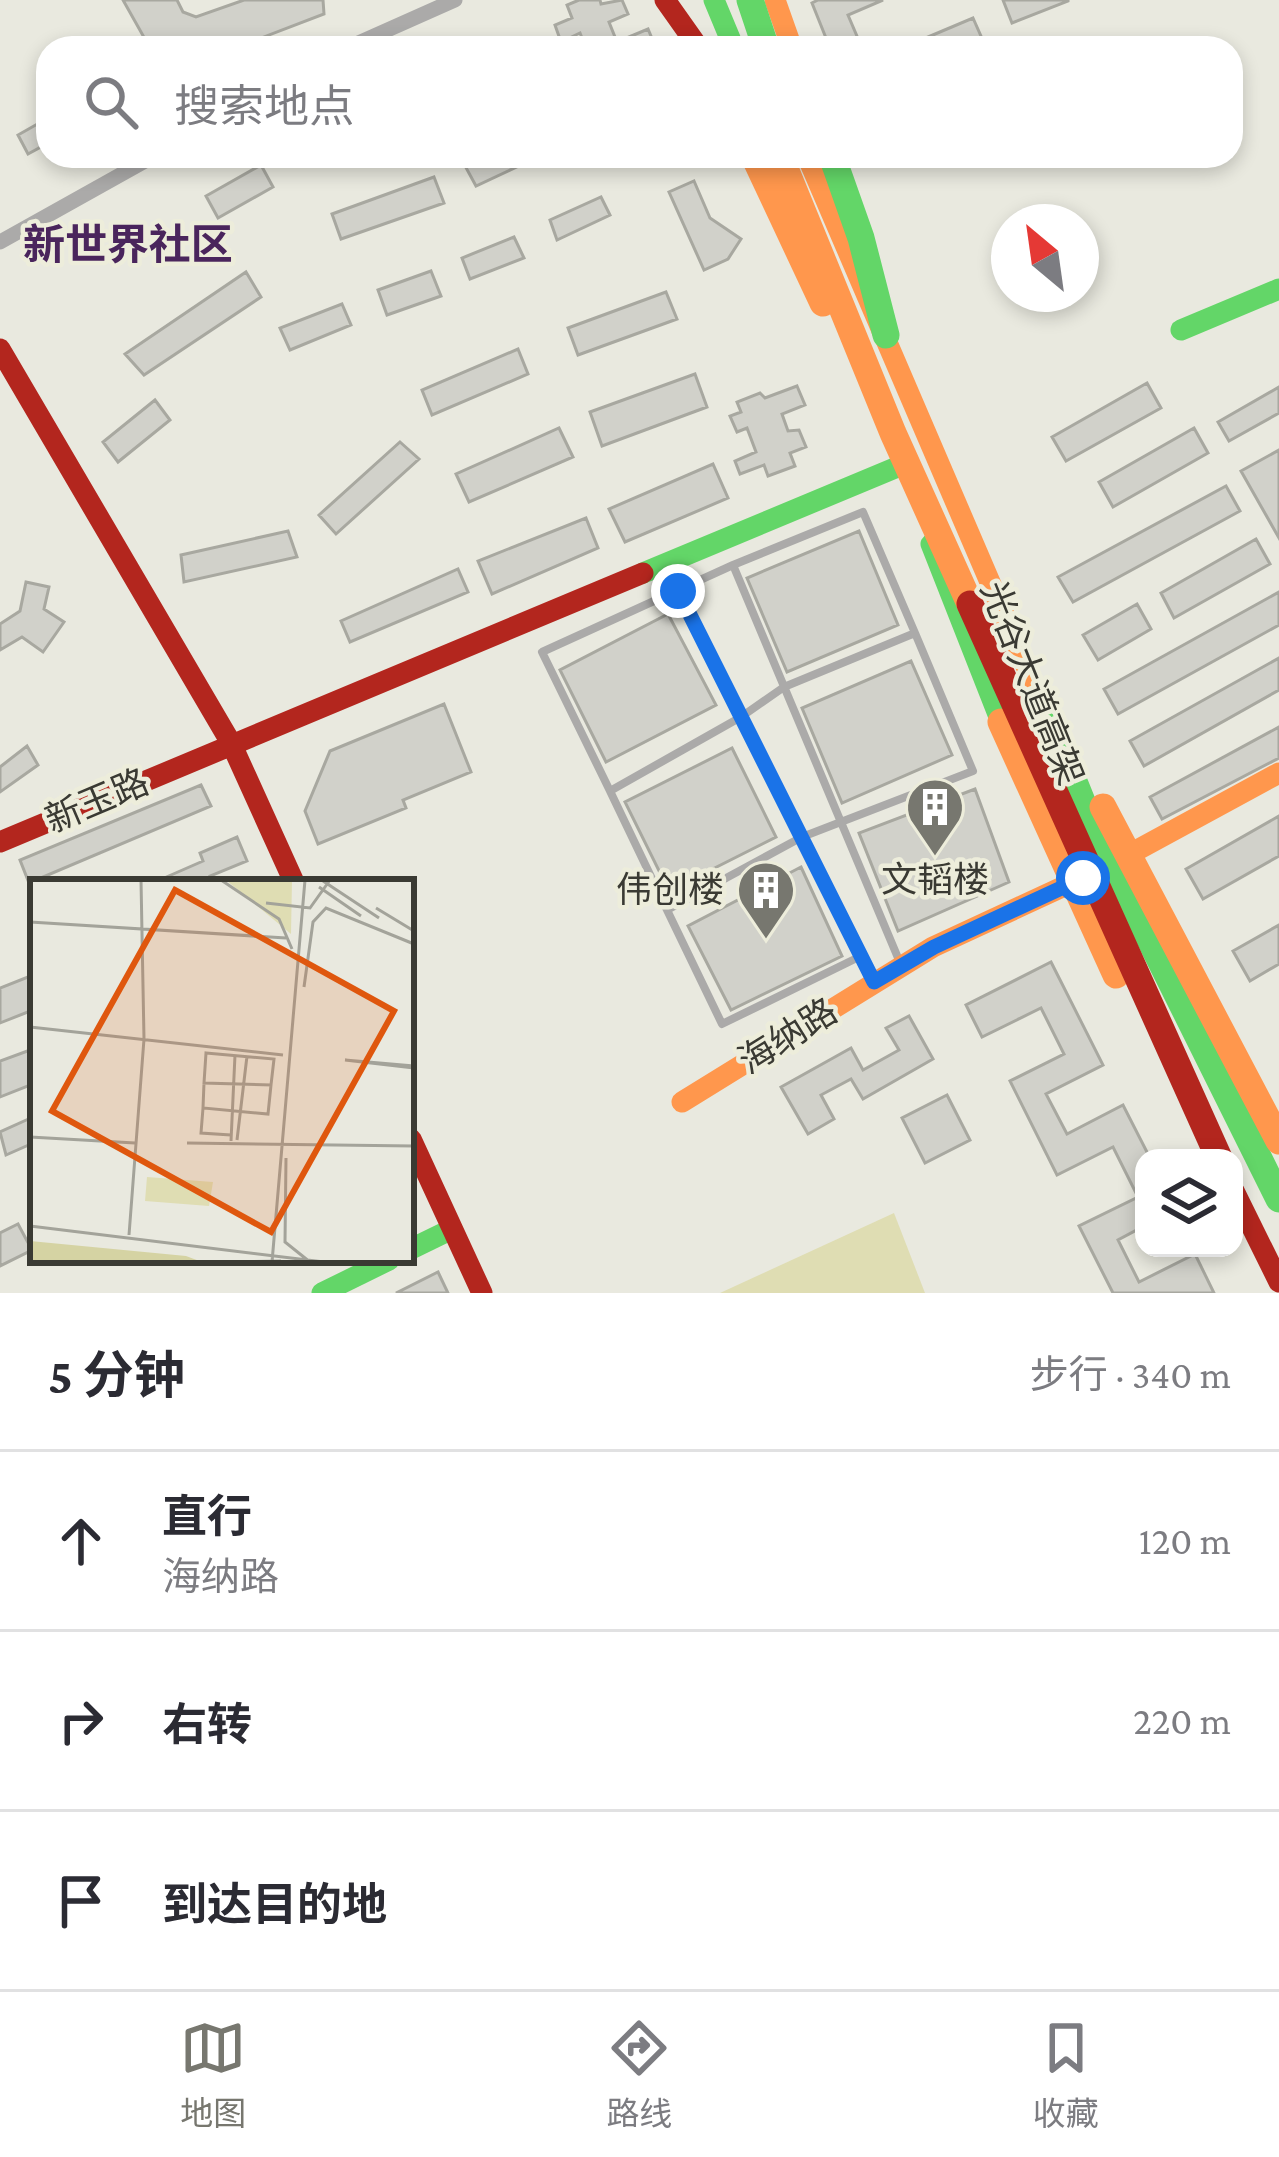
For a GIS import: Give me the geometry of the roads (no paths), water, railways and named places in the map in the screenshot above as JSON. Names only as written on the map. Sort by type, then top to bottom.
[{"type":"main road","points":[[665,0],[690,36]]},
{"type":"main road","points":[[688,0],[707,36]]},
{"type":"main road","points":[[714,0],[729,36]]},
{"type":"main road","points":[[741,0],[758,36]]},
{"type":"main road","points":[[750,0],[760,36]]},
{"type":"main road","points":[[775,0],[788,36]]},
{"type":"main road","points":[[759,168],[794,248],[893,434]]},
{"type":"main road","points":[[770,168],[893,434]]},
{"type":"main road","name":"光谷大道高架","points":[[785,168],[893,434],[1212,1149]]},
{"type":"main road","name":"光谷大道高架","points":[[812,168],[1084,809],[1279,1199]]},
{"type":"main road","points":[[836,168],[861,238],[886,335]]},
{"type":"main road","points":[[1279,289],[1183,336],[1279,303]]},
{"type":"main road","points":[[0,349],[231,743],[293,879]]},
{"type":"main road","name":"新玉路","points":[[0,842],[895,468]]},
{"type":"main road","points":[[925,529],[1001,722],[1100,943],[1211,1149]]},
{"type":"main road","points":[[1050,722],[1102,803],[1279,1141]]},
{"type":"main road","name":"海纳路","points":[[682,1102],[934,947],[1121,859],[1279,773]]},
{"type":"main road","points":[[414,1146],[482,1293]]},
{"type":"main road","points":[[1243,1213],[1279,1282]]},
{"type":"main road","points":[[414,1248],[452,1229]]},
{"type":"main road","points":[[322,1293],[383,1263]]},
{"type":"street","points":[[371,36],[455,0]]},
{"type":"street","points":[[0,242],[133,168]]},
{"type":"lane","points":[[668,910],[802,837],[973,771],[863,512],[542,652],[722,1024],[861,956]]},
{"type":"lane","points":[[733,565],[902,966]]},
{"type":"lane","points":[[678,591],[874,982]]},
{"type":"lane","points":[[610,791],[741,717],[784,687],[915,633]]},
{"type":"place","name":"文韬楼","points":[[935,858]]},
{"type":"place","name":"伟创楼","points":[[766,941]]},
{"type":"district","name":"新世界社区","points":[[128,244]]}]
